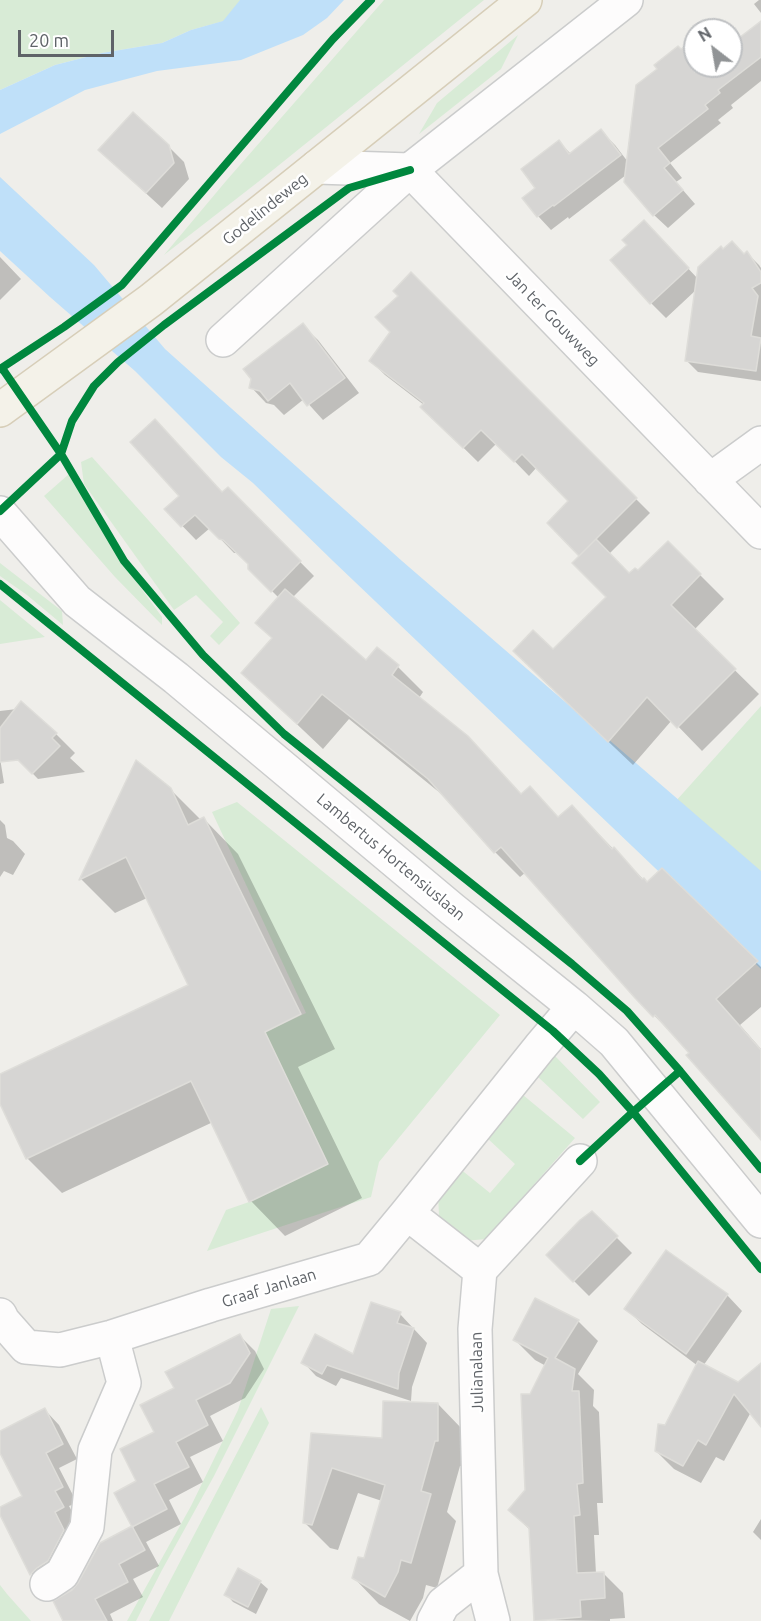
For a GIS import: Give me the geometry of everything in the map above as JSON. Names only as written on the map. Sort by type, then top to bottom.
[{"type":"main road","name":"Godelindeweg","points":[[0,410],[151,300],[525,0]]},
{"type":"street","points":[[223,340],[410,170],[626,0]]},
{"type":"street","points":[[317,167],[410,170]]},
{"type":"street","name":"Jan ter Gouwweg","points":[[410,170],[761,532]]},
{"type":"street","points":[[710,480],[761,443]]},
{"type":"street","name":"Lambertus Hortensiuslaan","points":[[0,513],[77,601],[176,678],[614,1042],[761,1221]]},
{"type":"street","name":"Graaf Janlaan","points":[[0,1315],[26,1347],[60,1350],[112,1337],[369,1259],[574,1007]]},
{"type":"street","points":[[407,1213],[480,1270],[580,1161]]},
{"type":"street","name":"Julianalaan","points":[[480,1270],[475,1329],[481,1574],[493,1621]]},
{"type":"street","points":[[47,1584],[62,1574],[87,1527],[95,1450],[124,1383],[112,1337]]},
{"type":"street","points":[[434,1621],[443,1604],[481,1574]]},
{"type":"green space","points":[[0,0],[241,0],[224,21],[191,30],[162,43],[102,53],[55,65],[0,90]]},
{"type":"green space","points":[[384,0],[484,0],[164,255],[226,181]]},
{"type":"green space","points":[[518,35],[501,69],[419,134],[437,103]]},
{"type":"green space","points":[[92,457],[240,623],[219,645],[210,636],[223,622],[196,595],[174,610],[84,484],[81,462]]},
{"type":"green space","points":[[69,474],[127,569],[162,617],[162,625],[115,577],[44,496]]},
{"type":"green space","points":[[0,563],[62,611],[63,625],[0,576]]},
{"type":"green space","points":[[0,600],[45,637],[0,644]]},
{"type":"green space","points":[[761,706],[761,874],[675,802]]},
{"type":"green space","points":[[237,802],[500,1015],[379,1162],[371,1197],[207,1251],[226,1210],[249,1202],[328,1163],[265,1032],[306,1013],[212,812]]},
{"type":"green space","points":[[554,1055],[600,1102],[583,1119],[537,1076]]},
{"type":"green space","points":[[523,1095],[575,1138],[486,1239],[464,1241],[439,1216],[438,1193],[459,1168],[490,1193],[515,1164],[486,1137]]},
{"type":"green space","points":[[299,1306],[214,1476],[136,1621],[127,1621],[191,1506],[238,1410],[271,1309]]},
{"type":"green space","points":[[261,1407],[269,1423],[169,1621],[149,1621]]},
{"type":"green space","points":[[0,1585],[7,1594],[31,1621],[0,1621]]},
{"type":"water","points":[[240,0],[344,0],[327,18],[303,35],[241,60],[157,71],[85,90],[0,134],[0,90],[55,65],[102,53],[162,43],[191,30],[223,21]]},
{"type":"water","points":[[0,177],[94,265],[165,349],[402,561],[761,871],[761,969],[253,483],[221,457],[135,371],[0,251]]},
{"type":"building","points":[[761,21],[761,57],[743,71],[743,35]]},
{"type":"building","points":[[678,46],[681,49],[683,48],[683,78],[734,78],[718,90],[720,93],[705,105],[708,109],[658,148],[670,163],[664,168],[683,190],[653,216],[624,182],[636,85],[657,69],[654,65]]},
{"type":"building","points":[[133,112],[169,145],[174,163],[146,193],[98,150]]},
{"type":"building","points":[[601,129],[621,155],[537,217],[522,198],[535,188],[521,169],[559,140],[569,154]]},
{"type":"building","points":[[644,220],[689,268],[650,304],[610,260],[627,245],[622,240]]},
{"type":"building","points":[[732,241],[744,254],[747,251],[761,272],[761,283],[752,288],[758,296],[751,336],[761,338],[756,371],[685,361],[698,267],[721,246],[723,249]]},
{"type":"building","points":[[411,272],[637,498],[579,556],[547,523],[568,501],[522,454],[514,462],[481,430],[463,448],[420,407],[424,403],[369,361],[390,332],[375,317],[398,296],[393,291]]},
{"type":"building","points":[[303,323],[345,378],[307,406],[290,383],[268,401],[260,391],[249,388],[251,379],[243,369]]},
{"type":"building","points":[[155,419],[222,492],[228,487],[301,561],[271,592],[248,569],[248,564],[195,515],[181,527],[164,509],[179,496],[130,442]]},
{"type":"building","points":[[596,539],[629,573],[635,568],[638,570],[668,541],[701,574],[671,605],[736,669],[677,728],[647,697],[608,742],[513,651],[533,630],[553,649],[606,597],[572,563]]},
{"type":"building","points":[[285,589],[366,660],[377,647],[399,665],[392,675],[468,736],[521,794],[530,786],[558,817],[572,805],[612,849],[614,847],[647,882],[662,868],[758,961],[716,999],[761,1050],[761,1140],[686,1055],[689,1053],[655,1015],[653,1017],[635,998],[501,847],[494,853],[428,779],[322,694],[297,724],[241,673],[272,638],[255,623]]},
{"type":"building","points":[[21,701],[57,733],[52,738],[60,746],[32,774],[18,760],[0,762],[0,728]]},
{"type":"building","points":[[136,760],[171,788],[188,825],[204,817],[301,1014],[265,1032],[328,1164],[249,1202],[191,1081],[26,1159],[0,1104],[0,1074],[188,985],[126,857],[79,880]]},
{"type":"building","points":[[592,1211],[618,1236],[573,1282],[546,1255]]},
{"type":"building","points":[[666,1250],[728,1294],[686,1354],[624,1309]]},
{"type":"building","points":[[535,1298],[579,1320],[555,1358],[575,1369],[572,1391],[579,1391],[583,1483],[577,1484],[580,1515],[574,1516],[577,1573],[604,1572],[605,1598],[580,1600],[581,1617],[534,1621],[529,1528],[508,1510],[525,1490],[521,1394],[530,1394],[548,1358],[513,1340]]},
{"type":"building","points":[[371,1302],[401,1312],[397,1323],[414,1328],[399,1373],[398,1389],[327,1365],[322,1374],[301,1363],[315,1334],[353,1354]]},
{"type":"building","points":[[240,1334],[250,1353],[230,1383],[196,1400],[208,1425],[176,1442],[189,1467],[154,1484],[167,1509],[132,1527],[114,1493],[136,1481],[120,1449],[154,1432],[140,1405],[174,1388],[165,1372]]},
{"type":"building","points":[[698,1361],[738,1382],[761,1363],[761,1427],[734,1394],[706,1445],[698,1440],[683,1466],[655,1451],[658,1424],[665,1425]]},
{"type":"building","points":[[383,1401],[438,1403],[438,1441],[435,1441],[421,1491],[431,1494],[411,1563],[401,1560],[398,1572],[385,1597],[352,1578],[358,1557],[364,1558],[385,1485],[332,1468],[312,1525],[303,1523],[311,1433],[382,1438]]},
{"type":"building","points":[[45,1408],[63,1444],[46,1453],[63,1487],[55,1491],[64,1507],[55,1512],[64,1530],[48,1561],[30,1575],[0,1515],[0,1507],[22,1496],[0,1453],[0,1431]]},
{"type":"building","points":[[132,1526],[145,1550],[119,1564],[128,1582],[95,1599],[107,1621],[63,1621],[53,1601],[72,1590],[78,1583],[100,1543]]},
{"type":"building","points":[[238,1568],[261,1581],[248,1607],[224,1595]]},
{"type":"cycle path","points":[[0,369],[122,285],[333,39],[371,0]]},
{"type":"cycle path","points":[[0,511],[61,454],[72,421],[94,386],[118,362],[164,325],[349,188],[410,170]]},
{"type":"cycle path","points":[[2,368],[61,454],[124,561],[203,655],[284,734],[572,964],[627,1011],[761,1169]]},
{"type":"cycle path","points":[[0,584],[553,1031],[599,1074],[633,1112],[761,1269]]},
{"type":"cycle path","points":[[580,1161],[680,1071]]}]
